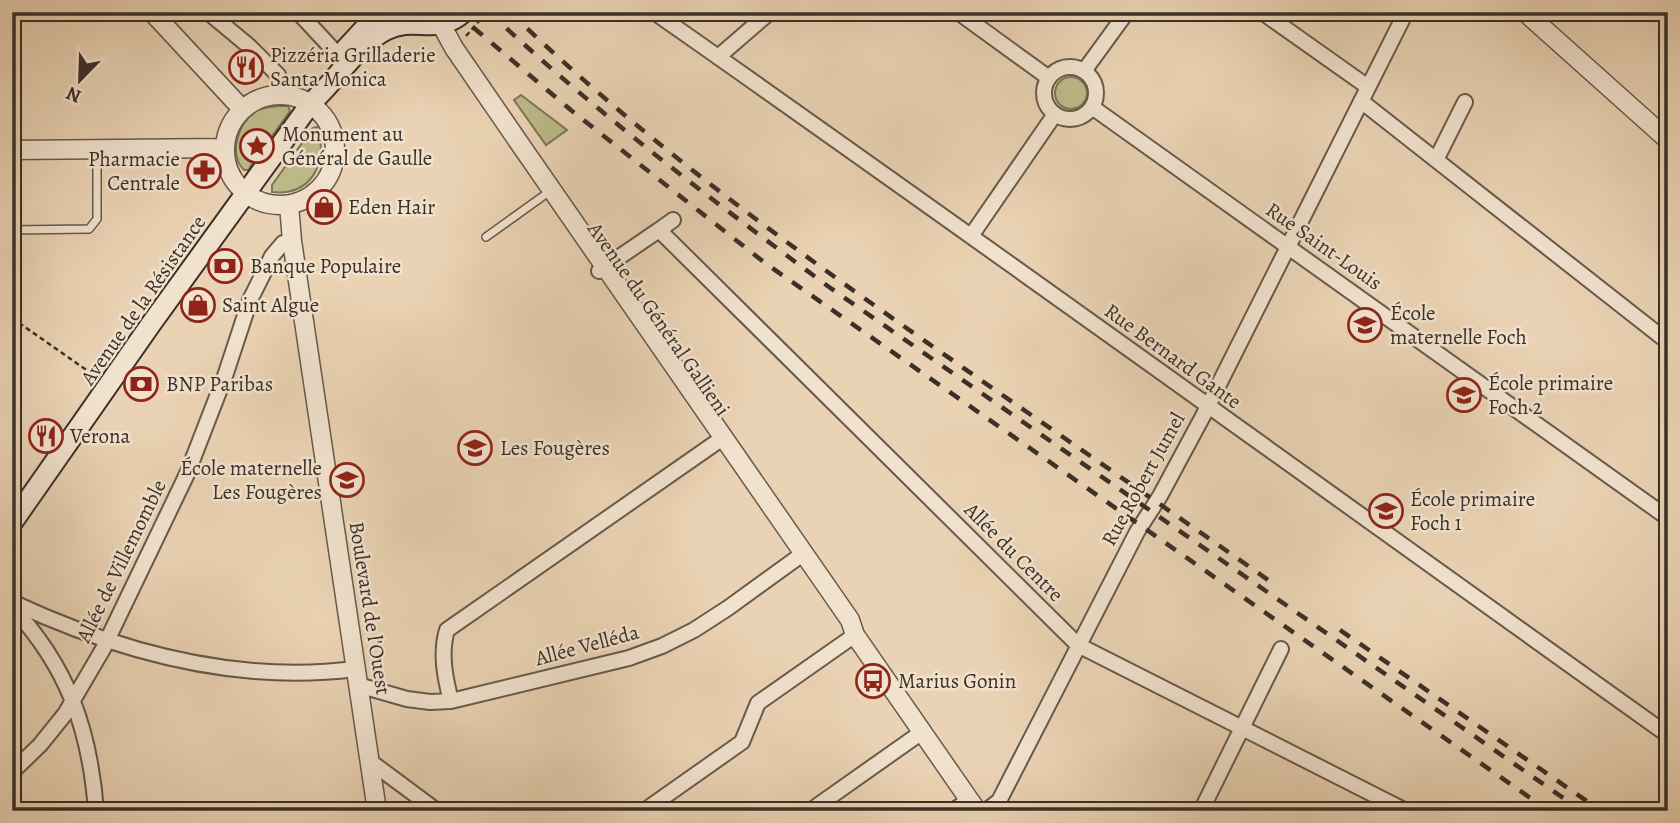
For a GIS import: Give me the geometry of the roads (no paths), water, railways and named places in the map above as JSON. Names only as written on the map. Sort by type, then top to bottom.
[{"type":"main road","points":[[380,17],[400,25],[432,18],[453,22],[464,12]]},
{"type":"main road","name":"Avenue de la Résistance","points":[[311,103],[320,78],[380,17]]},
{"type":"main road","name":"Avenue de la Résistance","points":[[12,523],[311,103],[329,88],[361,50],[380,17]]},
{"type":"street","points":[[152,12],[242,109]]},
{"type":"street","points":[[208,12],[278,75],[284,94]]},
{"type":"street","points":[[298,12],[339,56]]},
{"type":"street","name":"Rue Bernard Gante","points":[[654,12],[1668,735]]},
{"type":"street","points":[[718,57],[770,12]]},
{"type":"street","points":[[958,12],[1049,78]]},
{"type":"street","points":[[1084,71],[1127,12]]},
{"type":"street","points":[[1262,12],[1364,94],[1437,160],[1668,342]]},
{"type":"street","name":"Rue Robert Jumel","points":[[986,811],[999,801],[1137,531],[1160,496],[1406,12]]},
{"type":"street","points":[[1525,12],[1668,140]]},
{"type":"street","name":"Avenue du Général Gallieni","points":[[432,18],[800,555],[840,622],[856,635],[973,805]]},
{"type":"street","name":"Avenue du Général Gallieni","points":[[432,18],[546,194],[602,269]]},
{"type":"street","points":[[1069,67],[1084,71],[1094,84],[1096,92],[1092,107],[1079,118],[1063,118],[1055,114],[1045,101],[1044,93],[1049,78],[1069,67]]},
{"type":"street","points":[[284,94],[311,103],[323,114],[332,129],[336,145],[335,162],[329,177],[305,200],[289,205],[274,205],[246,193],[230,173],[224,148],[226,134],[242,109],[254,100],[284,94]]},
{"type":"street","points":[[1437,160],[1465,102]]},
{"type":"street","name":"Rue Saint-Louis","points":[[1092,107],[1668,518]]},
{"type":"street","points":[[971,236],[1055,114]]},
{"type":"street","points":[[12,150],[224,148]]},
{"type":"street","name":"Boulevard de l'Ouest","points":[[289,205],[292,241],[377,811]]},
{"type":"street","points":[[602,269],[673,220]]},
{"type":"street","name":"Allée du Centre","points":[[659,230],[1079,645],[1406,811]]},
{"type":"street","name":"Allée de Villemomble","points":[[12,772],[40,745],[65,714],[107,641],[187,474],[225,376],[250,300],[272,256],[283,243],[292,241]]},
{"type":"street","points":[[451,701],[443,643],[447,630],[720,439]]},
{"type":"street","name":"Allée Velléda","points":[[12,602],[107,641],[177,659],[250,672],[356,677],[371,687],[407,699],[451,701],[629,658],[662,646],[717,615],[800,555]]},
{"type":"street","points":[[12,607],[29,625],[74,700],[93,769],[96,811]]},
{"type":"street","points":[[647,809],[742,742],[758,703],[856,635]]},
{"type":"street","points":[[1201,811],[1281,649]]},
{"type":"street","points":[[810,811],[922,732]]},
{"type":"street","points":[[371,762],[436,811]]},
{"type":"street","points":[[953,811],[973,805]]},
{"type":"lane","points":[[12,230],[89,229],[93,226],[97,219],[97,150]]},
{"type":"lane","points":[[486,237],[546,194]]},
{"type":"railway","points":[[455,12],[572,111],[765,263],[1549,811]]},
{"type":"railway","points":[[489,12],[612,120],[829,287],[1582,811]]},
{"type":"railway","points":[[510,12],[559,58],[661,145],[768,228],[932,346],[1271,582]]},
{"type":"railway","points":[[1340,630],[1601,811]]},
{"type":"place","name":"Pizzéria Grilladerie Santa Monica","points":[[246,67]]},
{"type":"place","name":"Monument au Général de Gaulle","points":[[257,146]]},
{"type":"place","name":"Pharmacie Centrale","points":[[204,171]]},
{"type":"place","name":"Eden Hair","points":[[324,207]]},
{"type":"place","name":"Banque Populaire","points":[[225,266]]},
{"type":"place","name":"Saint Algue","points":[[198,305]]},
{"type":"place","name":"École maternelle Foch","points":[[1365,325]]},
{"type":"place","name":"BNP Paribas","points":[[141,384]]},
{"type":"place","name":"École primaire Foch 2","points":[[1464,395]]},
{"type":"place","name":"Verona","points":[[46,436]]},
{"type":"place","name":"Les Fougères","points":[[475,448]]},
{"type":"place","name":"École maternelle Les Fougères","points":[[347,480]]},
{"type":"place","name":"École primaire Foch 1","points":[[1386,511]]},
{"type":"place","name":"Marius Gonin","points":[[873,681]]}]
